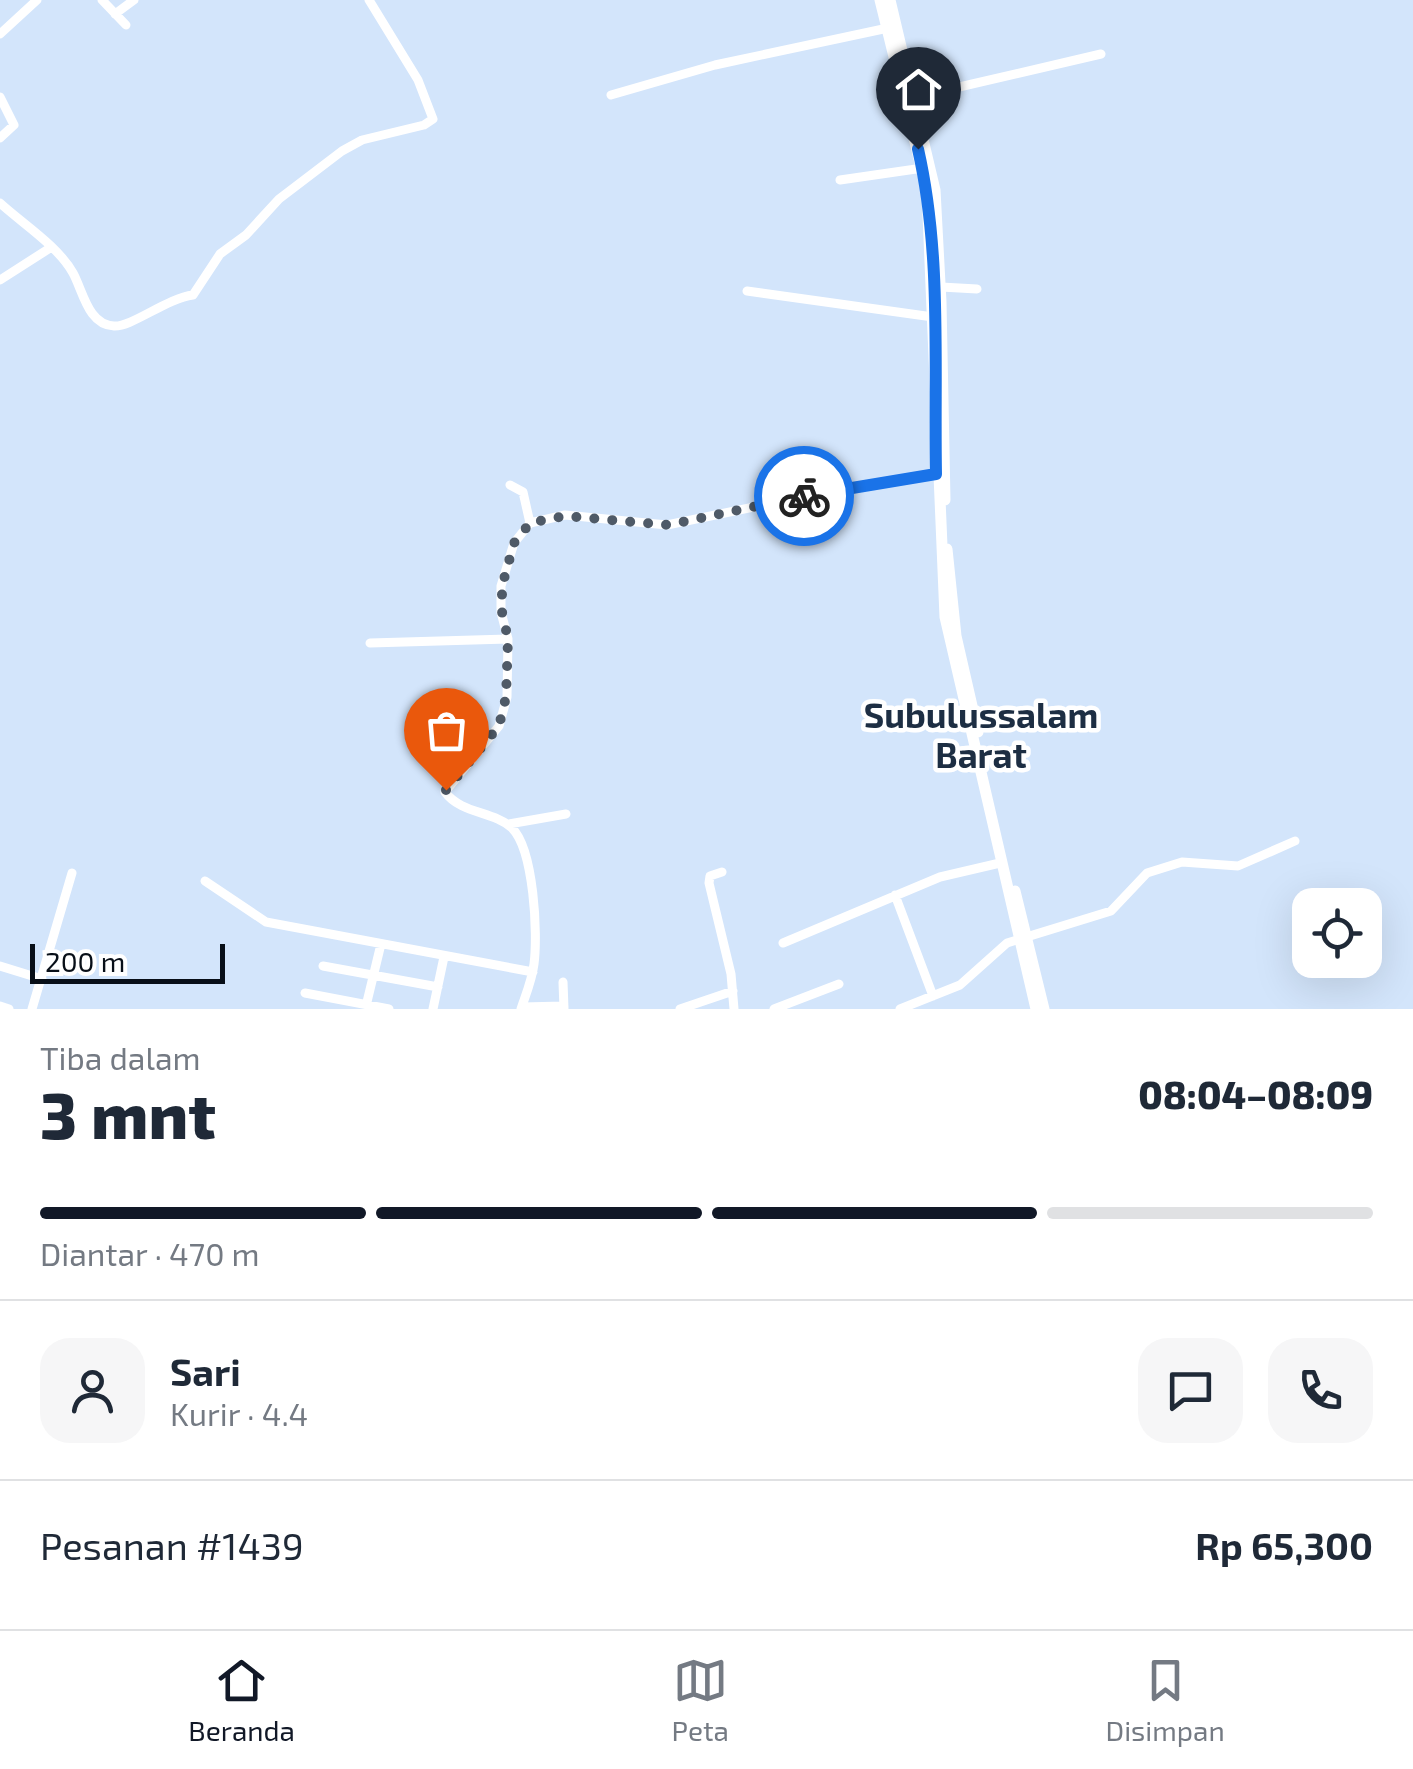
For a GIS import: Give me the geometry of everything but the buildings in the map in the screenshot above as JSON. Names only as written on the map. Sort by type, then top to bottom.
[{"type":"main road","points":[[880,0],[935,190],[941,287],[942,589],[1000,863],[1044,1009]]},
{"type":"main road","points":[[890,0],[916,97],[923,149],[940,474]]},
{"type":"main road","points":[[952,636],[1036,1009]]},
{"type":"street","points":[[0,34],[36,0]]},
{"type":"street","points":[[102,0],[126,25]]},
{"type":"street","points":[[115,14],[134,0]]},
{"type":"street","points":[[0,203],[72,270],[98,320],[110,326],[121,325],[173,299],[193,295],[220,254],[246,236],[279,200],[350,146],[432,122],[433,113],[418,80],[369,0]]},
{"type":"street","points":[[611,95],[715,65],[888,28]]},
{"type":"street","points":[[916,97],[1101,54]]},
{"type":"street","points":[[0,97],[14,125],[0,138]]},
{"type":"street","points":[[840,180],[923,168]]},
{"type":"street","points":[[0,280],[50,248]]},
{"type":"street","points":[[941,287],[976,289]]},
{"type":"street","points":[[747,291],[933,317]]},
{"type":"street","points":[[566,814],[509,824],[464,808],[445,792],[499,726],[506,697],[508,639],[502,586],[514,543],[530,523],[565,516],[668,525],[940,474]]},
{"type":"street","points":[[510,485],[523,492],[530,523]]},
{"type":"street","points":[[370,643],[508,639]]},
{"type":"street","points":[[509,824],[523,848],[536,933],[532,972],[521,1008],[564,1008],[563,982]]},
{"type":"street","points":[[900,1009],[960,985],[1007,942],[1111,911],[1142,876],[1162,867],[1189,862],[1238,866],[1295,842]]},
{"type":"street","points":[[783,943],[940,877],[1000,863]]},
{"type":"street","points":[[722,872],[710,876],[709,883],[734,1009]]},
{"type":"street","points":[[32,1009],[72,873]]},
{"type":"street","points":[[205,882],[266,922],[532,972]]},
{"type":"street","points":[[896,896],[940,1009]]},
{"type":"street","points":[[366,1007],[381,944]]},
{"type":"street","points":[[433,1009],[444,957]]},
{"type":"street","points":[[0,966],[42,979]]},
{"type":"street","points":[[323,966],[438,987]]},
{"type":"street","points":[[774,1009],[839,984]]},
{"type":"street","points":[[680,1009],[733,991]]},
{"type":"street","points":[[305,993],[389,1009]]},
{"type":"street","points":[[0,1006],[9,1009]]},
{"type":"way so far","points":[[446,790],[499,726],[506,697],[508,639],[502,586],[514,543],[530,523],[565,516],[646,520],[668,525],[804,496]]},
{"type":"district","name":"Subulussalam Barat","points":[[981,736]]},
{"type":"route","points":[[804,496],[936,474],[932,254],[927,191],[918,149]]}]
